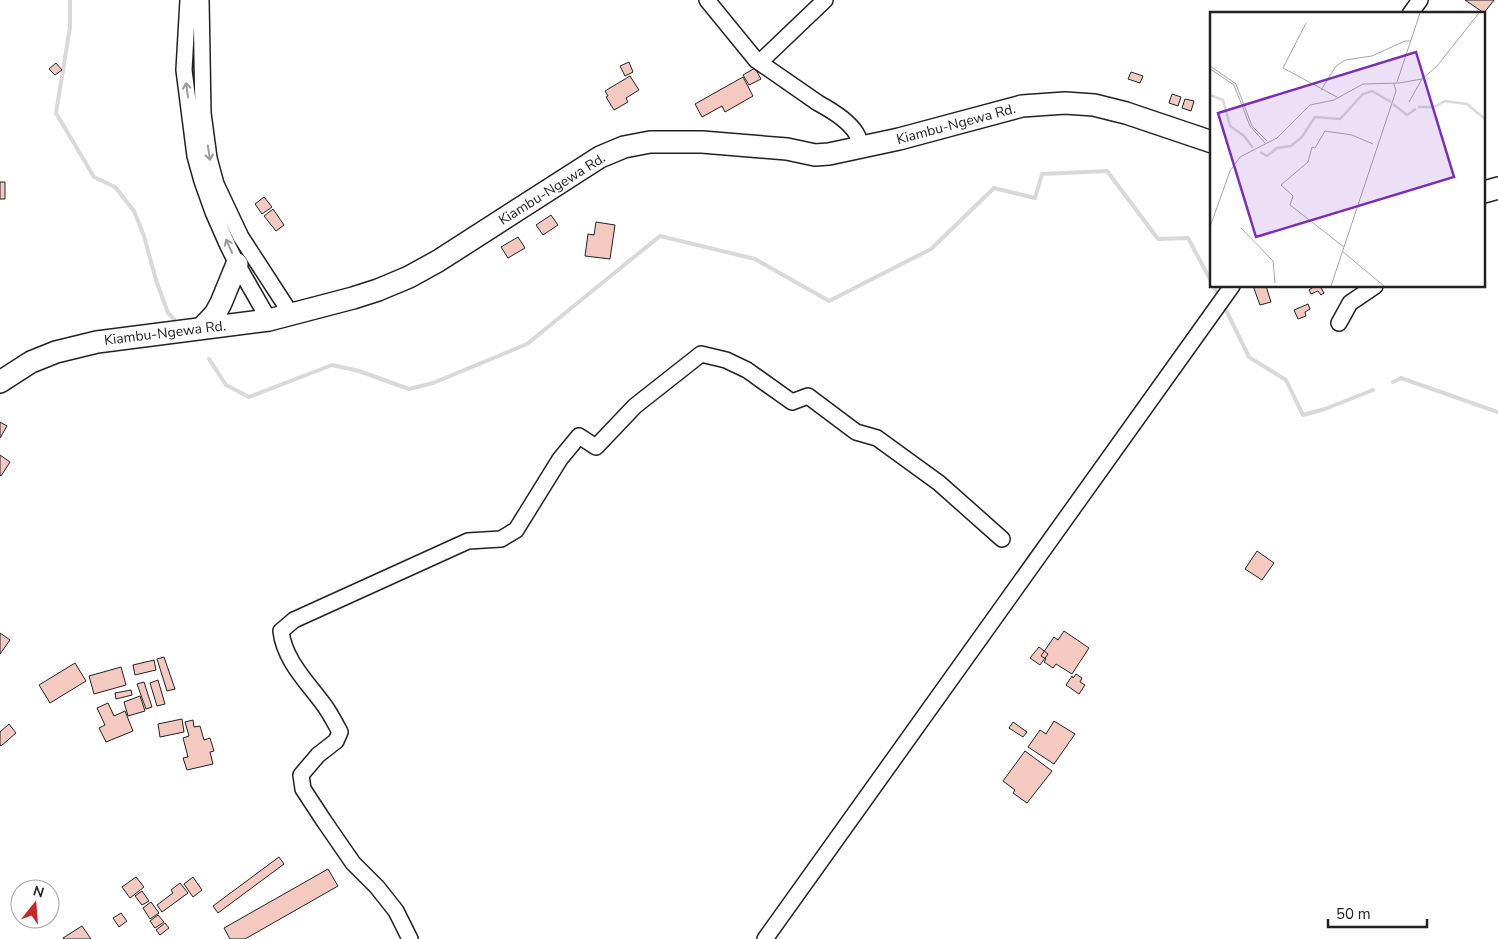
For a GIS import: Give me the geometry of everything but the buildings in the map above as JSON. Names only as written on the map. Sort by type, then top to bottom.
[{"type":"highway","name":"Kiambu-Ngewa Rd.","points":[[0,382],[31,362],[56,352],[96,342],[269,320],[353,298],[409,277],[438,261],[600,157],[624,147],[650,142],[702,142],[787,149],[815,155],[830,154],[863,148],[1022,106],[1066,103],[1094,106],[1126,113],[1210,141]]},
{"type":"highway","points":[[202,328],[221,303],[237,264]]},
{"type":"street","points":[[188,0],[184,70],[195,156],[214,212],[237,264],[269,320]]},
{"type":"street","points":[[201,0],[203,113],[209,158],[216,184],[241,237],[291,314]]},
{"type":"street","points":[[707,0],[760,62],[850,125],[863,148]]},
{"type":"street","points":[[760,62],[825,0]]},
{"type":"street","points":[[1411,12],[1420,0]]},
{"type":"street","points":[[765,939],[1231,288]]},
{"type":"street","points":[[1339,324],[1350,303],[1372,288]]},
{"type":"street","points":[[410,939],[396,912],[377,887],[353,863],[303,790],[301,775],[318,755],[336,741],[340,732],[325,707],[298,672],[282,642],[281,631],[294,620],[468,541],[501,539],[516,530],[560,459],[579,436],[596,447],[635,406],[701,354],[726,360],[747,370],[792,402],[808,396],[856,432],[877,438],[939,483],[1002,539]]},
{"type":"waterway","points":[[70,0],[70,27],[56,113],[94,177],[115,187],[134,211],[144,236],[156,280],[168,313],[174,319]]},
{"type":"waterway","points":[[209,359],[226,385],[249,397],[332,365],[359,371],[409,389],[433,383],[527,344],[660,236],[755,259],[829,301],[931,249],[994,188],[1035,198],[1042,174],[1107,171],[1158,239],[1188,238],[1210,279]]},
{"type":"waterway","points":[[1226,310],[1249,357],[1286,380],[1303,415],[1325,409],[1373,390]]},
{"type":"waterway","points":[[1393,382],[1401,378],[1498,412]]}]
